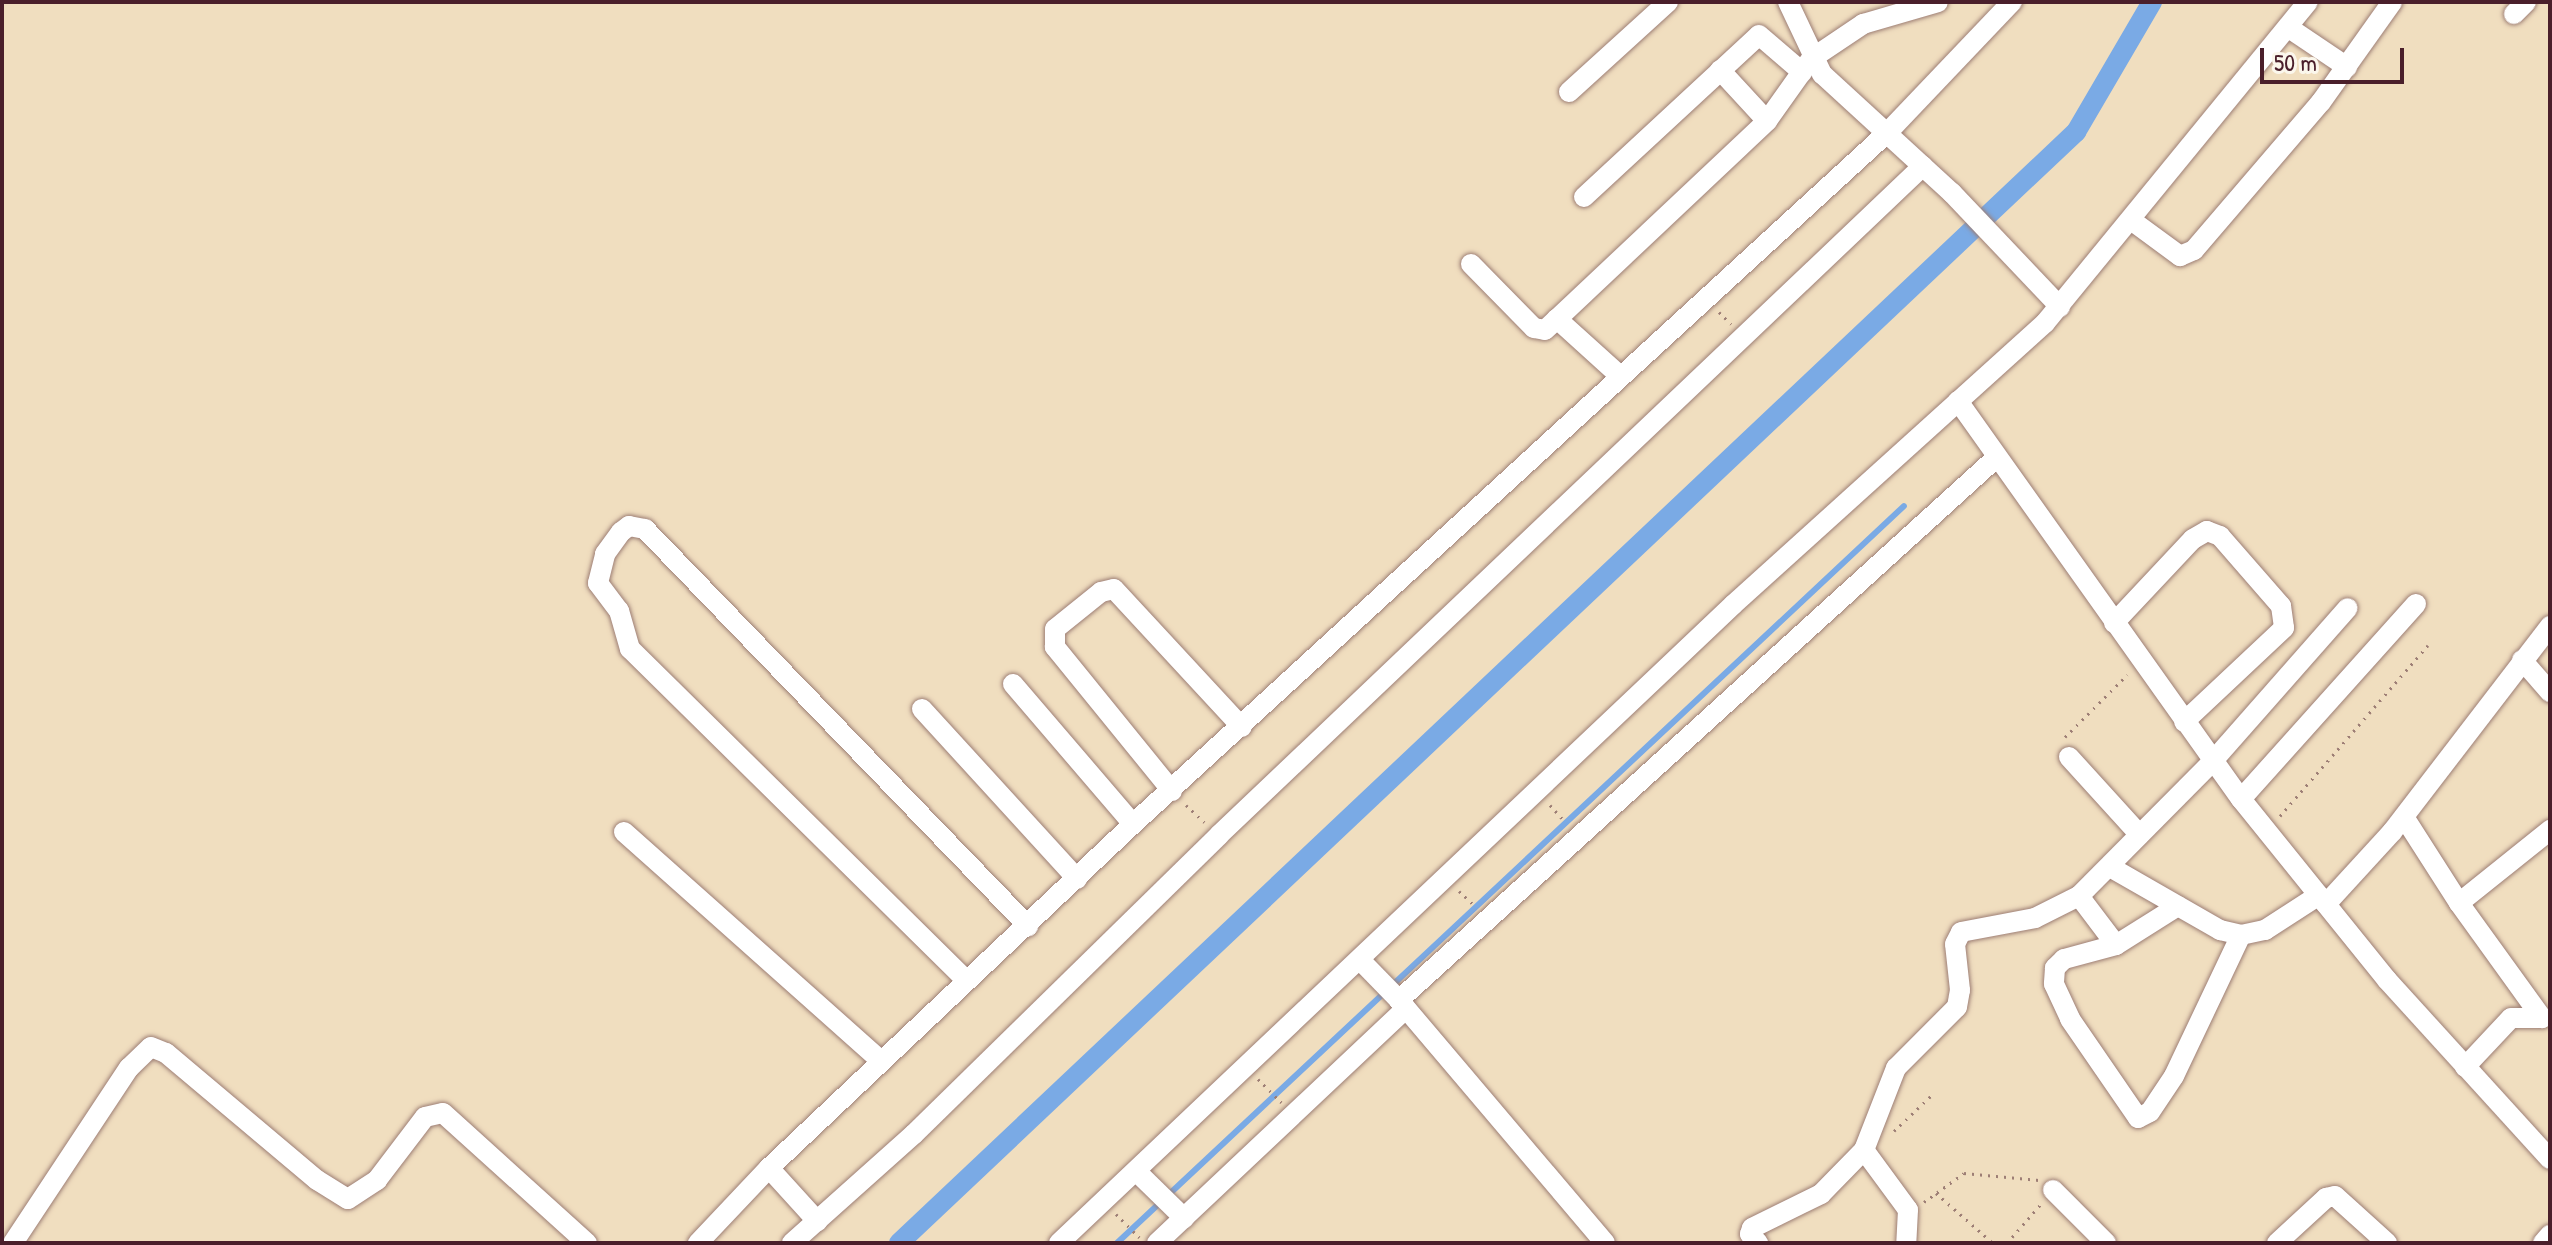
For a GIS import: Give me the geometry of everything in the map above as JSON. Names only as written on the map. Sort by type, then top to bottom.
[{"type":"street","points":[[1569,92],[1668,2]]},
{"type":"street","points":[[1788,2],[1806,66]]},
{"type":"street","points":[[1471,264],[1534,328],[1545,330],[1767,121],[1806,66],[1863,24],[1938,2]]},
{"type":"street","points":[[698,1243],[769,1168],[1133,824],[1176,795],[1242,727],[1619,375],[1888,132],[2012,2]]},
{"type":"street","points":[[1059,1243],[1361,961],[1734,604],[2060,307],[2308,2]]},
{"type":"street","points":[[2131,220],[2174,253],[2189,253],[2266,171],[2347,67],[2392,2]]},
{"type":"street","points":[[2289,28],[2347,67]]},
{"type":"street","points":[[1584,197],[1720,70],[1763,35],[1888,132],[1952,193],[2060,307]]},
{"type":"street","points":[[1720,70],[1767,121]]},
{"type":"street","points":[[792,1243],[994,1058],[1219,835],[1923,166]]},
{"type":"street","points":[[1557,319],[1619,375]]},
{"type":"street","points":[[1958,401],[2212,762],[2322,900],[2465,1067],[2550,1159]]},
{"type":"street","points":[[1149,1241],[1996,458]]},
{"type":"street","points":[[966,980],[630,649],[619,611],[598,583],[605,554],[621,532],[629,526],[645,529],[1028,926]]},
{"type":"street","points":[[2114,623],[2193,539],[2207,531],[2220,536],[2281,606],[2284,628],[2184,722]]},
{"type":"street","points":[[1176,795],[1055,647],[1055,629],[1101,592],[1114,589],[1242,727]]},
{"type":"street","points":[[2241,799],[2416,604]]},
{"type":"street","points":[[1758,1243],[1750,1234],[1752,1228],[1821,1194],[1866,1153],[1896,1068],[1957,1007],[1960,990],[1955,944],[1961,932],[2035,918],[2079,896],[2212,762],[2348,608]]},
{"type":"street","points":[[2110,867],[2178,906],[2241,935],[2265,930],[2322,900],[2404,817],[2550,626]]},
{"type":"street","points":[[2522,660],[2550,692]]},
{"type":"street","points":[[1013,684],[1133,824]]},
{"type":"street","points":[[922,709],[1077,879]]},
{"type":"street","points":[[2069,757],[2140,835]]},
{"type":"street","points":[[2404,817],[2459,903],[2542,1018],[2511,1018],[2465,1067]]},
{"type":"street","points":[[2459,903],[2550,830]]},
{"type":"street","points":[[624,832],[881,1061]]},
{"type":"street","points":[[2079,896],[2116,945]]},
{"type":"street","points":[[2178,906],[2116,945],[2064,959],[2055,968],[2054,984],[2082,1038],[2142,1118],[2191,1044],[2241,935]]},
{"type":"street","points":[[1361,961],[1402,1004],[1605,1243]]},
{"type":"street","points":[[13,1243],[129,1068],[151,1047],[166,1053],[317,1180],[348,1199],[377,1180],[425,1117],[443,1113],[587,1243]]},
{"type":"street","points":[[1866,1153],[1909,1215],[1906,1243]]},
{"type":"street","points":[[769,1168],[817,1221]]},
{"type":"street","points":[[1137,1172],[1179,1214]]},
{"type":"street","points":[[2053,1190],[2106,1243]]},
{"type":"street","points":[[2277,1243],[2326,1198],[2335,1196],[2387,1243]]},
{"type":"street","points":[[2543,1243],[2550,1235]]},
{"type":"path","points":[[1712,305],[1731,324]]},
{"type":"path","points":[[2267,831],[2428,645]]},
{"type":"path","points":[[2069,757],[2063,744],[2065,735],[2141,661]]},
{"type":"path","points":[[1176,795],[1202,820]]},
{"type":"path","points":[[1552,807],[1569,826]]},
{"type":"path","points":[[1270,1091],[1286,1106]]},
{"type":"path","points":[[1866,1153],[1932,1095]]},
{"type":"path","points":[[1909,1215],[1935,1192],[1968,1173],[2036,1179],[2053,1190],[2007,1243]]},
{"type":"path","points":[[1935,1192],[1993,1243]]},
{"type":"path","points":[[1119,1217],[1149,1241]]},
{"type":"waterway","points":[[899,1243],[2076,132],[2152,2]]},
{"type":"waterway","points":[[1117,1243],[1904,506]]}]
